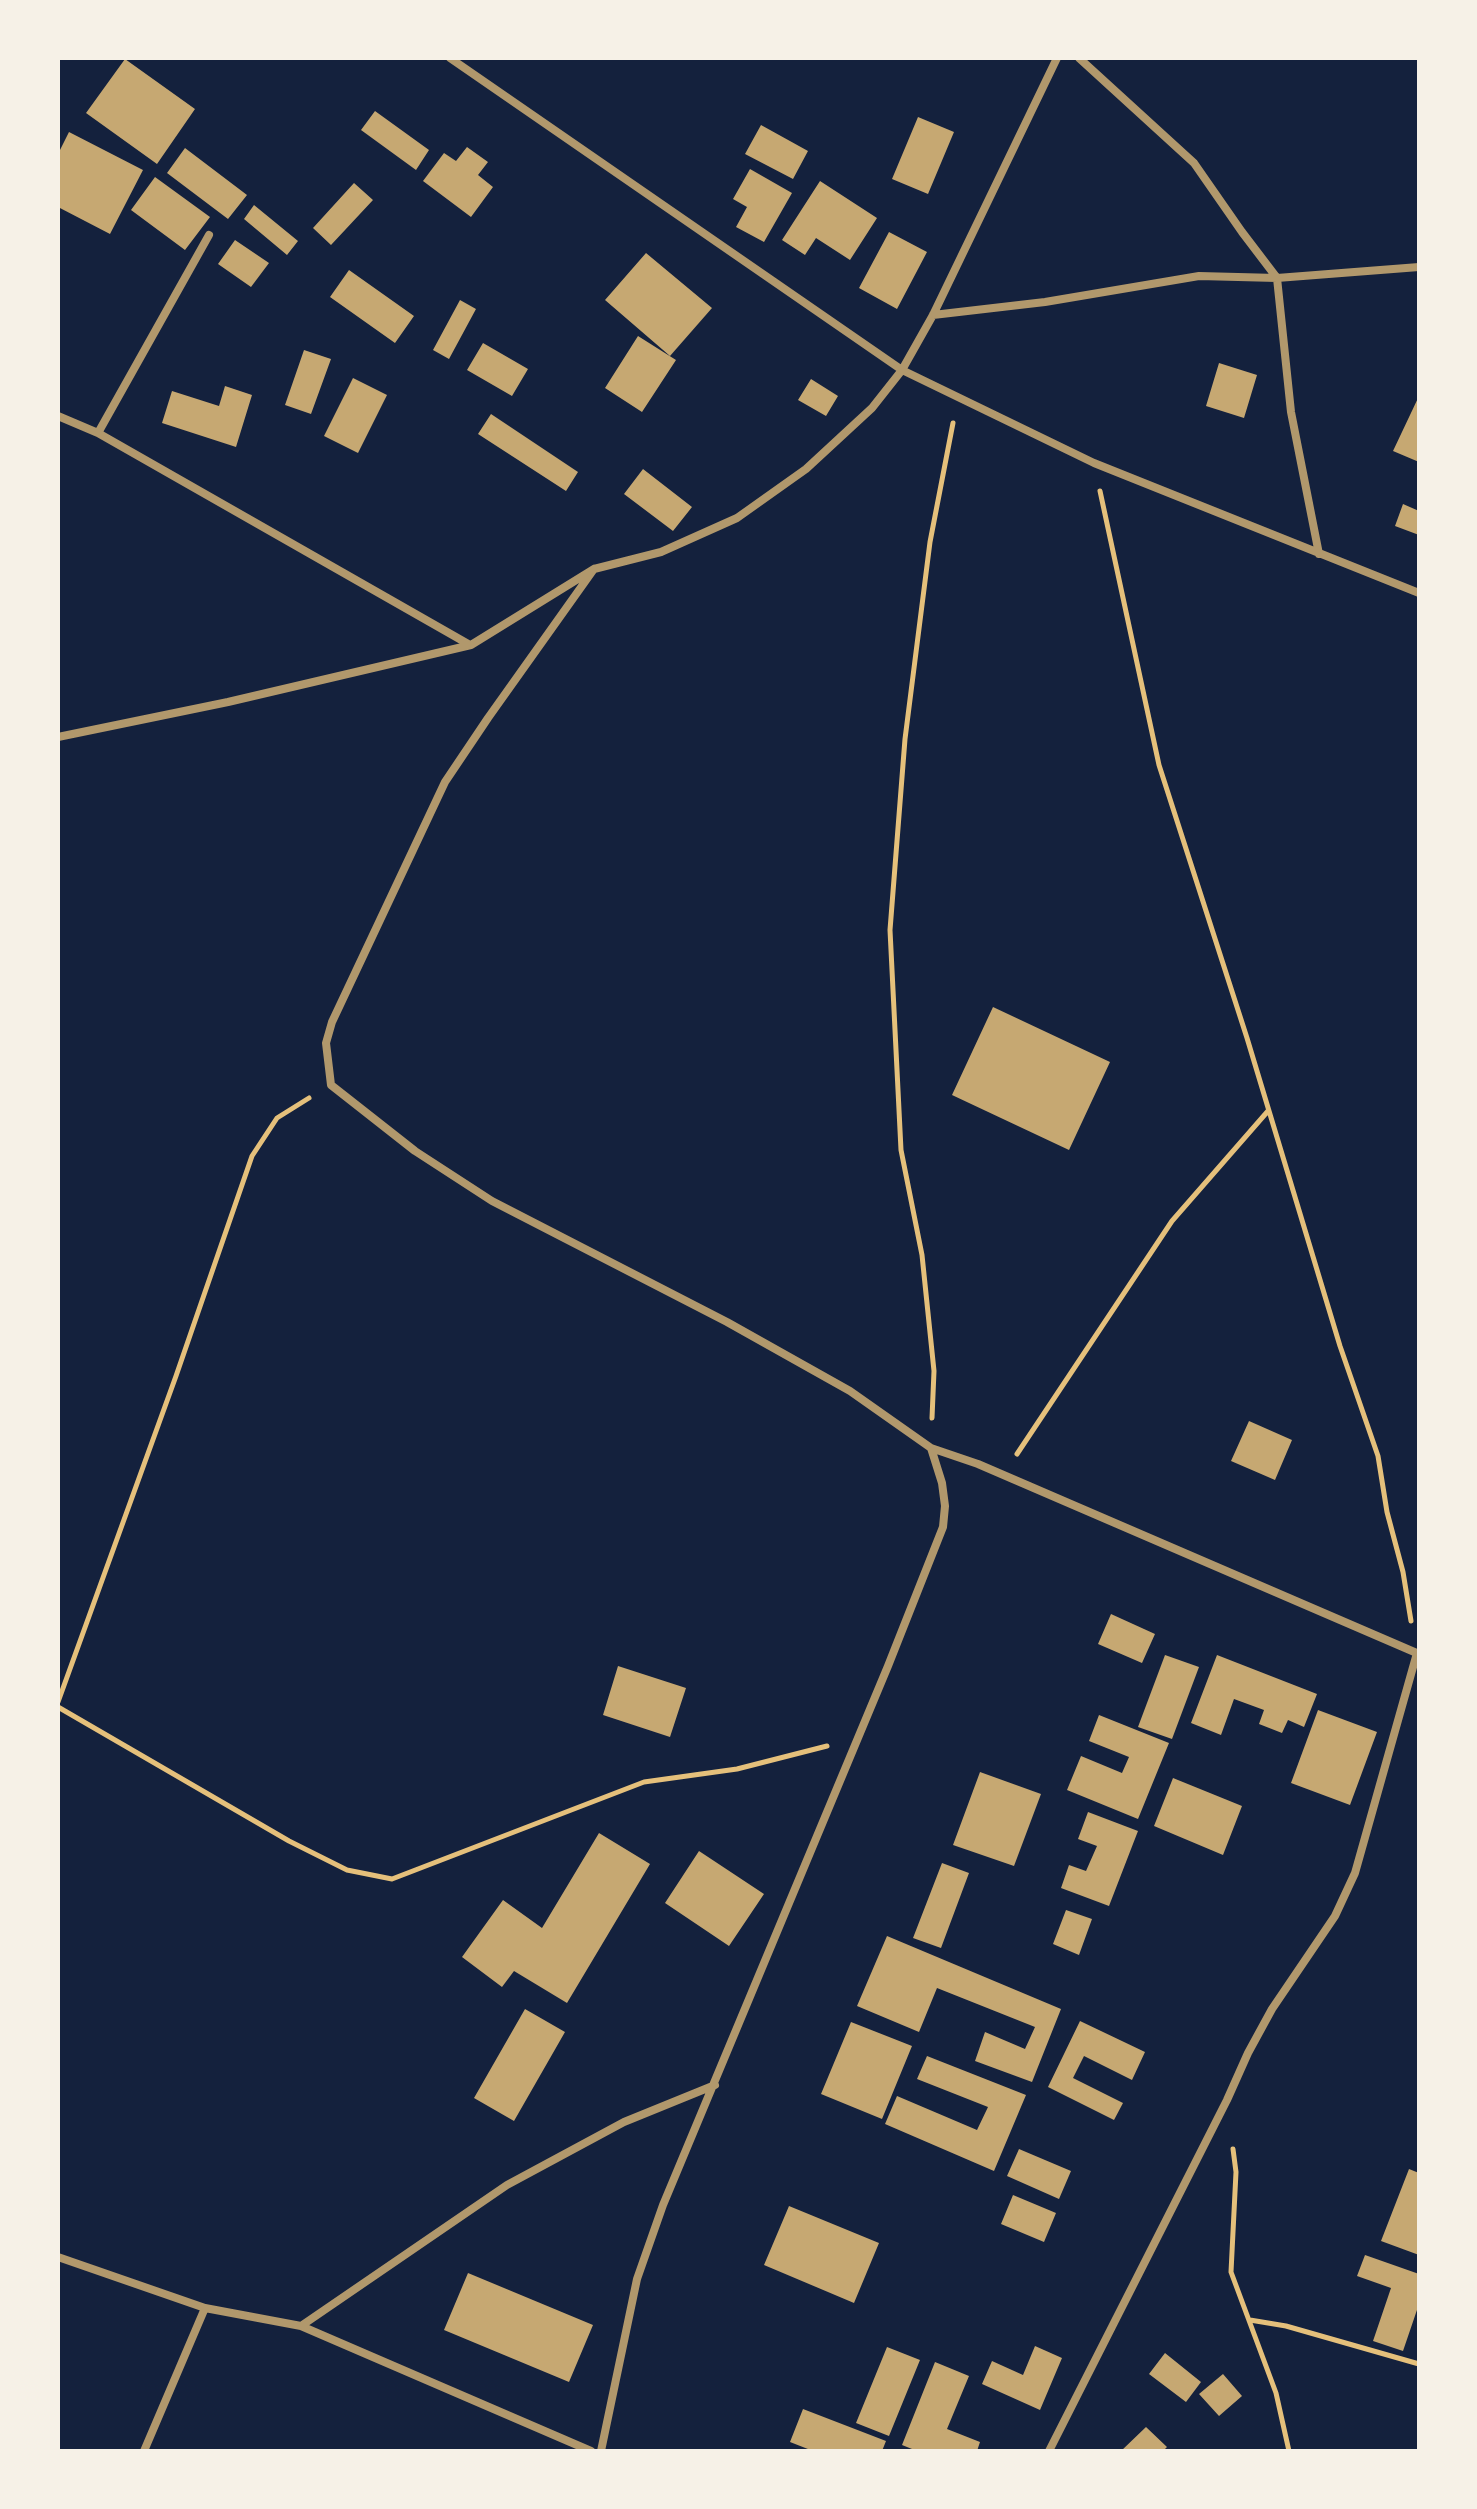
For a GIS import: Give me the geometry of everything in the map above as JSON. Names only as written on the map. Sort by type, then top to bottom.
[{"type":"street","points":[[450,58],[902,370],[1094,463],[1419,593]]},
{"type":"street","points":[[58,737],[228,702],[471,645],[594,569],[661,552],[737,518],[806,469],[872,408],[902,370],[933,315],[1057,58]]},
{"type":"street","points":[[1079,58],[1194,163],[1277,278],[1291,412],[1319,554]]},
{"type":"street","points":[[98,433],[209,235]]},
{"type":"street","points":[[933,315],[1045,302],[1199,276],[1277,278],[1419,267]]},
{"type":"street","points":[[58,416],[98,433],[471,645]]},
{"type":"street","points":[[594,569],[445,782],[332,1022],[326,1043],[331,1085],[415,1151],[492,1201],[727,1322],[850,1391],[931,1448],[978,1464],[1418,1653],[1355,1873],[1335,1916],[1272,2009],[1248,2053],[1049,2451]]},
{"type":"street","points":[[601,2451],[637,2279],[663,2205],[859,1737],[943,1527],[945,1506],[942,1483],[931,1448]]},
{"type":"street","points":[[301,2326],[507,2185],[624,2122],[715,2085]]},
{"type":"street","points":[[58,2257],[205,2308],[301,2326],[591,2451]]},
{"type":"street","points":[[144,2451],[205,2308]]},
{"type":"path","points":[[931,1448],[934,1371],[922,1255],[901,1150],[890,930],[905,739],[924,587],[958,399]]},
{"type":"path","points":[[1094,463],[1159,765],[1269,1110],[1340,1346],[1378,1456],[1418,1653]]},
{"type":"path","points":[[331,1085],[277,1118],[252,1156],[58,1704],[289,1841],[347,1870],[392,1879],[644,1782],[737,1769],[859,1737]]},
{"type":"path","points":[[1003,1476],[1172,1221],[1269,1110]]},
{"type":"path","points":[[1227,2100],[1236,2172],[1231,2272],[1276,2393],[1289,2451]]},
{"type":"path","points":[[1250,2320],[1286,2326],[1419,2364]]},
{"type":"building","points":[[125,59],[195,109],[157,164],[86,113]]},
{"type":"building","points":[[375,111],[429,150],[416,170],[361,130]]},
{"type":"building","points":[[918,117],[954,132],[928,194],[892,179]]},
{"type":"building","points":[[761,125],[808,151],[793,179],[745,154]]},
{"type":"building","points":[[69,132],[143,170],[110,234],[58,207],[58,154]]},
{"type":"building","points":[[467,147],[488,162],[478,175],[493,187],[471,217],[423,181],[444,153],[456,161]]},
{"type":"building","points":[[185,148],[247,195],[228,219],[167,173]]},
{"type":"building","points":[[750,169],[792,193],[764,242],[736,227],[747,207],[733,199]]},
{"type":"building","points":[[155,177],[210,217],[185,250],[131,210]]},
{"type":"building","points":[[820,181],[877,218],[850,260],[816,238],[805,255],[782,240]]},
{"type":"building","points":[[354,183],[373,200],[331,245],[313,228]]},
{"type":"building","points":[[254,205],[298,241],[287,255],[244,219]]},
{"type":"building","points":[[889,232],[927,252],[897,309],[859,288]]},
{"type":"building","points":[[235,240],[269,263],[251,287],[218,264]]},
{"type":"building","points":[[646,253],[712,308],[670,356],[605,300]]},
{"type":"building","points":[[349,270],[414,316],[395,343],[330,297]]},
{"type":"building","points":[[460,300],[476,309],[449,359],[433,350]]},
{"type":"building","points":[[638,336],[676,360],[642,412],[605,388]]},
{"type":"building","points":[[483,343],[528,369],[512,396],[467,370]]},
{"type":"building","points":[[304,350],[331,359],[311,414],[285,405]]},
{"type":"building","points":[[1219,363],[1257,375],[1244,418],[1206,406]]},
{"type":"building","points":[[353,378],[387,395],[358,453],[324,436]]},
{"type":"building","points":[[811,379],[838,396],[826,416],[798,400]]},
{"type":"building","points":[[225,386],[252,395],[236,447],[162,423],[172,391],[219,406]]},
{"type":"building","points":[[1419,396],[1419,462],[1393,451]]},
{"type":"building","points":[[491,414],[578,472],[566,491],[478,434]]},
{"type":"building","points":[[643,469],[692,507],[673,531],[624,494]]},
{"type":"building","points":[[1403,504],[1419,511],[1419,535],[1395,526]]},
{"type":"building","points":[[993,1007],[1110,1062],[1069,1150],[952,1095]]},
{"type":"building","points":[[1249,1421],[1292,1440],[1275,1480],[1231,1461]]},
{"type":"building","points":[[1111,1614],[1155,1634],[1142,1663],[1098,1644]]},
{"type":"building","points":[[1165,1655],[1199,1667],[1172,1739],[1138,1727]]},
{"type":"building","points":[[1217,1655],[1317,1694],[1304,1727],[1288,1720],[1282,1733],[1259,1724],[1264,1710],[1234,1699],[1221,1735],[1191,1723]]},
{"type":"building","points":[[618,1666],[686,1688],[670,1737],[603,1715]]},
{"type":"building","points":[[1318,1710],[1377,1732],[1350,1805],[1291,1783]]},
{"type":"building","points":[[1099,1715],[1169,1743],[1138,1819],[1067,1790],[1081,1756],[1122,1773],[1129,1757],[1089,1741]]},
{"type":"building","points":[[980,1772],[1041,1794],[1014,1866],[953,1845]]},
{"type":"building","points":[[1173,1778],[1242,1806],[1223,1855],[1154,1826]]},
{"type":"building","points":[[1088,1812],[1138,1831],[1109,1906],[1061,1888],[1069,1865],[1086,1871],[1097,1846],[1078,1839]]},
{"type":"building","points":[[599,1833],[650,1864],[567,2003],[514,1971],[502,1987],[462,1957],[503,1900],[542,1928]]},
{"type":"building","points":[[699,1851],[764,1894],[729,1946],[665,1903]]},
{"type":"building","points":[[942,1863],[969,1873],[941,1948],[913,1938]]},
{"type":"building","points":[[1066,1910],[1092,1919],[1079,1955],[1053,1944]]},
{"type":"building","points":[[887,1936],[1061,2009],[1032,2082],[975,2061],[985,2032],[1025,2049],[1035,2027],[937,1988],[919,2032],[857,2006]]},
{"type":"building","points":[[525,2009],[565,2032],[514,2121],[474,2098]]},
{"type":"building","points":[[1080,2021],[1145,2052],[1132,2080],[1084,2056],[1073,2078],[1123,2103],[1114,2120],[1048,2087]]},
{"type":"building","points":[[851,2022],[912,2046],[882,2119],[821,2094]]},
{"type":"building","points":[[927,2056],[1026,2095],[994,2171],[885,2124],[897,2096],[977,2130],[988,2107],[917,2079]]},
{"type":"building","points":[[1019,2149],[1071,2171],[1059,2199],[1007,2176]]},
{"type":"building","points":[[1409,2169],[1419,2173],[1419,2255],[1381,2241]]},
{"type":"building","points":[[1013,2195],[1056,2213],[1044,2242],[1001,2224]]},
{"type":"building","points":[[789,2206],[879,2243],[854,2303],[764,2265]]},
{"type":"building","points":[[1365,2255],[1419,2274],[1419,2304],[1403,2351],[1373,2341],[1391,2288],[1357,2276]]},
{"type":"building","points":[[468,2273],[593,2325],[569,2382],[444,2330]]},
{"type":"building","points":[[1035,2346],[1062,2358],[1040,2410],[982,2384],[992,2361],[1023,2375]]},
{"type":"building","points":[[887,2347],[920,2360],[889,2436],[856,2423]]},
{"type":"building","points":[[1165,2353],[1201,2382],[1186,2402],[1149,2374]]},
{"type":"building","points":[[935,2362],[969,2376],[947,2429],[980,2442],[977,2451],[917,2451],[902,2445]]},
{"type":"building","points":[[1223,2374],[1242,2396],[1219,2416],[1199,2394]]},
{"type":"building","points":[[803,2409],[886,2441],[882,2451],[813,2451],[790,2442]]},
{"type":"building","points":[[1146,2427],[1167,2447],[1163,2451],[1121,2451]]}]
